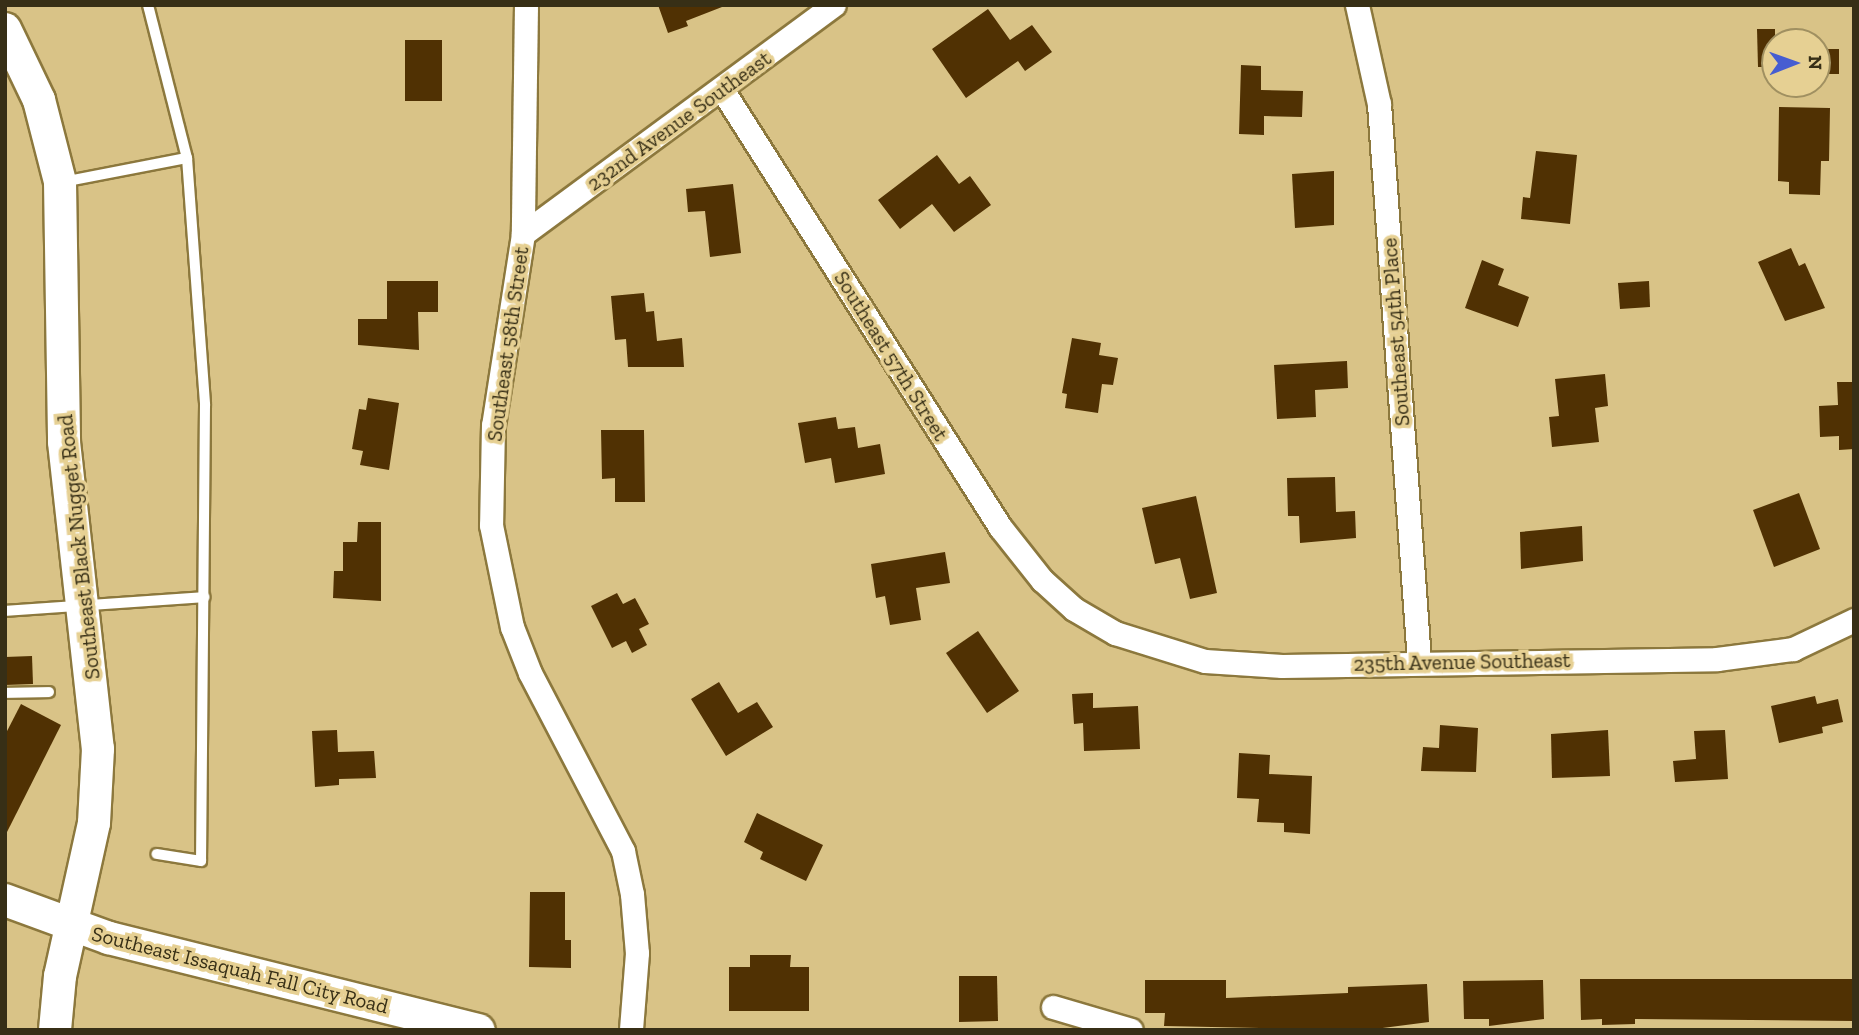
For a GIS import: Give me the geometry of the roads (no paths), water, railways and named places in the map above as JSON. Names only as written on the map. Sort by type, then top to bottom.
[{"type":"street","name":"Southeast 58th Street","points":[[526,5],[523,234],[493,425],[491,526],[497,568],[530,673],[623,852],[632,894],[637,953],[631,1030]]},
{"type":"street","name":"232nd Avenue Southeast","points":[[523,234],[723,91],[834,5]]},
{"type":"street","name":"Southeast 54th Place","points":[[1357,5],[1379,104],[1419,661]]},
{"type":"street","name":"Southeast Black Nugget Road","points":[[5,29],[40,100],[60,182],[64,442],[83,605],[98,785],[94,823],[70,926],[55,1030]]},
{"type":"street","name":"Southeast 57th Street","points":[[723,91],[1000,527],[1042,580],[1074,609]]},
{"type":"street","name":"235th Avenue Southeast","points":[[1074,609],[1115,633],[1205,661],[1282,666],[1419,661],[1759,656],[1793,649],[1854,620]]},
{"type":"street","name":"Southeast Issaquah Fall City Road","points":[[5,900],[70,926],[479,1030]]},
{"type":"street","points":[[1054,1007],[1131,1030]]},
{"type":"lane","points":[[148,5],[187,158],[205,405],[201,861],[157,854]]},
{"type":"lane","points":[[60,182],[187,158]]},
{"type":"lane","points":[[5,611],[205,597]]},
{"type":"lane","points":[[5,692],[50,692]]}]
